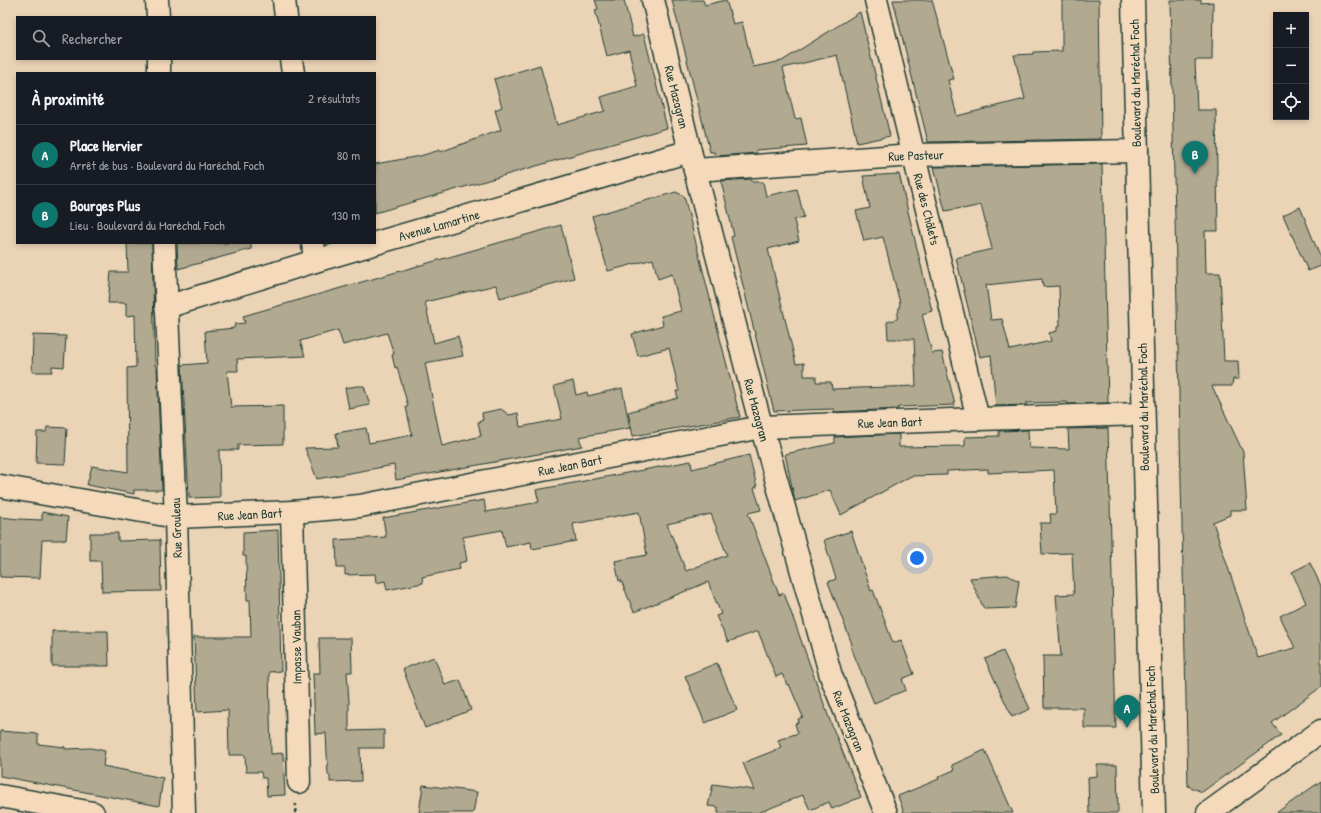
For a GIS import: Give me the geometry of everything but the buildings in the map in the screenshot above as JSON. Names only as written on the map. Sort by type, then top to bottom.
[{"type":"street","points":[[157,0],[158,16]]},
{"type":"street","points":[[284,0],[286,16]]},
{"type":"street","name":"Rue Mazagran","points":[[653,0],[761,428],[831,676],[886,813]]},
{"type":"street","name":"Rue des Châlets","points":[[876,0],[978,419]]},
{"type":"street","name":"Boulevard du Maréchal Foch","points":[[1133,0],[1154,813]]},
{"type":"street","points":[[159,60],[159,72]]},
{"type":"street","points":[[291,60],[292,72]]},
{"type":"street","name":"Rue Pasteur","points":[[693,160],[1137,151]]},
{"type":"street","name":"Avenue Lamartine","points":[[376,237],[693,160]]},
{"type":"street","name":"Rue Grouleau","points":[[164,244],[176,517],[184,813]]},
{"type":"street","name":"Avenue Lamartine","points":[[166,307],[314,252],[347,244]]},
{"type":"street","name":"Rue Jean Bart","points":[[0,486],[176,517],[292,512],[360,506],[761,428],[1143,414]]},
{"type":"street","name":"Impasse Vauban","points":[[292,512],[299,782]]},
{"type":"street","points":[[1208,813],[1321,731]]},
{"type":"street","points":[[0,796],[93,813]]},
{"type":"place","name":"Bourges Plus","points":[[1195,174]]},
{"type":"place","name":"Place Hervier","points":[[1127,728]]}]
